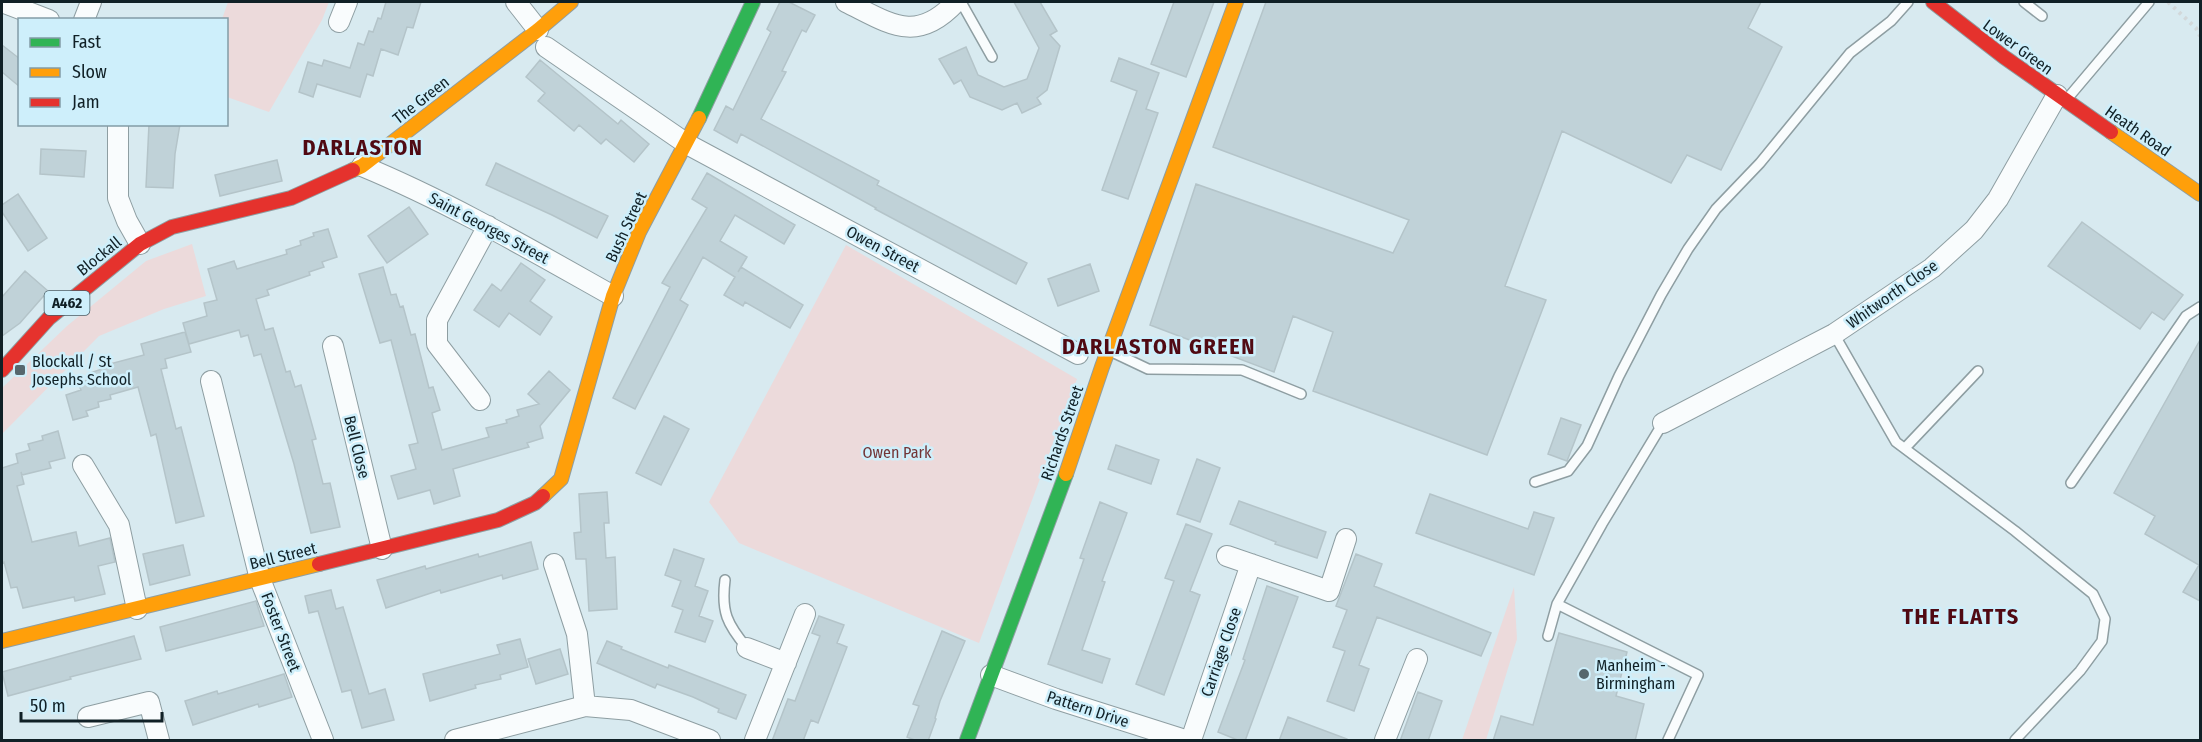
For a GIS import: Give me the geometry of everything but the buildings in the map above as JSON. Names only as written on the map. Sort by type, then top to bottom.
[{"type":"street","points":[[2,2],[44,18]]},
{"type":"street","points":[[85,18],[92,2]]},
{"type":"street","points":[[339,22],[347,2]]},
{"type":"street","name":"Owen Street","points":[[516,2],[542,38],[687,144],[1078,354]]},
{"type":"street","name":"The Green","points":[[140,244],[172,227],[291,198],[362,166],[542,38],[571,2]]},
{"type":"street","name":"Bush Street","points":[[561,479],[613,296],[639,232],[687,144],[753,2]]},
{"type":"street","points":[[846,2],[888,22],[913,28],[927,24],[943,15],[956,2]]},
{"type":"street","name":"Richards Street","points":[[967,741],[1236,2]]},
{"type":"street","name":"Lower Green","points":[[1933,2],[2061,98]]},
{"type":"street","name":"Heath Road","points":[[2061,98],[2200,194]]},
{"type":"street","name":"Whitworth Close","points":[[1663,423],[1833,334],[1932,268],[1974,230],[1998,199],[2061,98]]},
{"type":"street","points":[[118,126],[118,198],[127,221],[140,244]]},
{"type":"street","name":"Saint Georges Street","points":[[362,166],[405,184],[488,226],[613,296]]},
{"type":"street","points":[[480,400],[437,344],[437,320],[488,226]]},
{"type":"street","name":"Blockall","points":[[2,370],[49,318],[140,244]]},
{"type":"street","name":"Bell Close","points":[[333,346],[382,549]]},
{"type":"street","name":"Foster Street","points":[[211,381],[260,579],[323,741]]},
{"type":"street","points":[[83,465],[119,525],[137,609]]},
{"type":"street","name":"Bell Street","points":[[2,641],[498,520],[535,502],[561,479]]},
{"type":"street","points":[[1227,556],[1329,591],[1346,539]]},
{"type":"street","points":[[554,564],[577,634],[585,705]]},
{"type":"street","name":"Carriage Close","points":[[1191,741],[1251,564]]},
{"type":"street","points":[[755,741],[805,614]]},
{"type":"street","points":[[747,648],[786,663]]},
{"type":"street","points":[[1385,741],[1417,659]]},
{"type":"street","name":"Pattern Drive","points":[[991,675],[1185,741]]},
{"type":"street","points":[[88,717],[149,702],[159,741]]},
{"type":"street","points":[[455,741],[585,705],[631,710],[710,741]]},
{"type":"lane","points":[[961,2],[992,57]]},
{"type":"lane","points":[[1535,482],[1568,471],[1587,446],[1619,376],[1661,295],[1688,249],[1716,209],[1760,163],[1850,53],[1891,21],[1908,2]]},
{"type":"lane","points":[[2024,2],[2042,16]]},
{"type":"lane","points":[[2061,98],[2150,2]]},
{"type":"lane","points":[[2071,483],[2186,316],[2200,308]]},
{"type":"lane","points":[[1833,334],[1896,441],[2015,531],[2093,594],[2105,619],[2102,641],[2080,671],[2015,741]]},
{"type":"lane","points":[[1108,350],[1148,369],[1242,370],[1301,394]]},
{"type":"lane","points":[[1905,448],[1978,371]]},
{"type":"lane","points":[[1548,636],[1557,604],[1663,423]]},
{"type":"lane","points":[[725,580],[723,599],[726,617],[733,631],[747,648]]},
{"type":"lane","points":[[1557,604],[1698,675],[1668,741]]},
{"type":"path","points":[[2168,2],[2196,28],[2200,36]]},
{"type":"green space","points":[[228,2],[329,2],[322,20],[269,112],[228,97],[228,18],[222,18]]},
{"type":"green space","points":[[192,244],[206,296],[164,309],[99,336],[2,434],[2,388],[67,326],[146,261]]},
{"type":"green space","name":"Owen Park","points":[[846,245],[1077,379],[979,643],[739,543],[709,502]]},
{"type":"green space","points":[[1514,587],[1517,639],[1486,740],[1462,740]]},
{"type":"traffic: fast","points":[[699,118],[753,2]]},
{"type":"traffic: fast","points":[[967,740],[1066,474]]},
{"type":"traffic: slow","points":[[353,170],[362,166],[571,2]]},
{"type":"traffic: slow","points":[[1066,474],[1102,367],[1236,2]]},
{"type":"traffic: slow","points":[[543,496],[561,479],[613,296],[639,232],[699,118]]},
{"type":"traffic: slow","points":[[2111,132],[2200,194]]},
{"type":"traffic: slow","points":[[2,641],[319,564]]},
{"type":"traffic: jam","points":[[1933,2],[2004,57],[2111,132]]},
{"type":"traffic: jam","points":[[2,370],[49,318],[140,244],[172,227],[291,198],[353,170]]},
{"type":"traffic: jam","points":[[319,564],[498,520],[535,503],[543,496]]},
{"type":"place","name":"Blockall / St Josephs School","points":[[20,370]]},
{"type":"place","name":"Manheim - Birmingham","points":[[1584,674]]},
{"type":"district","name":"DARLASTON","points":[[363,147]]},
{"type":"district","name":"DARLASTON GREEN","points":[[1159,346]]},
{"type":"district","name":"THE FLATTS","points":[[1961,616]]}]
